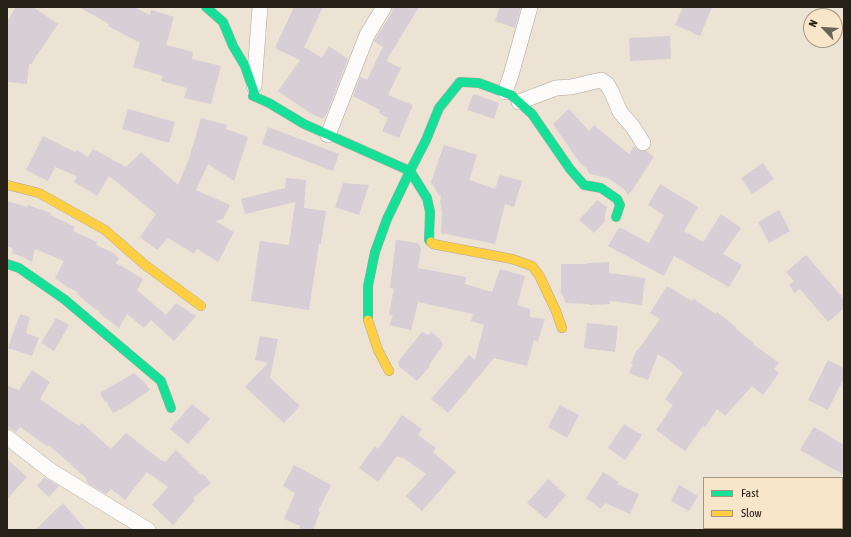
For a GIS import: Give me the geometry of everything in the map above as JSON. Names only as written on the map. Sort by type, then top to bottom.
[{"type":"street","points":[[206,7],[223,22],[233,46],[245,66],[254,92],[253,96],[304,124],[410,172],[428,198],[430,212],[429,240],[434,244],[512,259],[532,266],[539,275],[556,311],[562,328]]},
{"type":"street","points":[[254,92],[260,7]]},
{"type":"street","points":[[328,134],[367,36],[384,7]]},
{"type":"street","points":[[505,92],[530,7]]},
{"type":"street","points":[[519,102],[556,88],[571,87],[601,80],[607,84],[620,112],[633,126],[643,143]]},
{"type":"street","points":[[389,371],[378,350],[368,319],[368,286],[376,252],[387,219],[426,140],[439,108],[460,82],[479,83],[511,95],[532,114],[570,169],[584,185],[601,188],[617,199],[620,205],[616,217]]},
{"type":"street","points":[[7,185],[39,193],[105,230],[145,265],[201,306]]},
{"type":"street","points":[[7,264],[19,268],[64,299],[161,381],[171,408]]},
{"type":"street","points":[[7,437],[51,471],[148,530]]},
{"type":"building","points":[[16,7],[33,7],[58,24],[31,64],[29,64],[27,84],[7,82],[7,22]]},
{"type":"building","points":[[79,7],[134,7],[150,15],[151,10],[174,17],[166,45],[193,52],[192,59],[221,66],[211,104],[184,98],[187,88],[161,81],[163,76],[133,67],[140,43],[108,26],[109,24]]},
{"type":"building","points":[[294,7],[323,7],[304,47],[322,58],[329,46],[348,59],[327,113],[323,119],[312,114],[278,91],[300,60],[275,48]]},
{"type":"building","points":[[393,7],[419,7],[386,61],[401,68],[388,95],[413,105],[399,138],[382,131],[388,118],[379,113],[380,110],[353,96],[360,77],[367,80],[383,47],[374,41],[392,12]]},
{"type":"building","points":[[500,7],[521,7],[515,28],[495,21]]},
{"type":"building","points":[[683,7],[712,7],[700,36],[675,25]]},
{"type":"building","points":[[670,36],[671,59],[630,61],[629,38]]},
{"type":"building","points":[[473,95],[499,103],[494,119],[467,110]]},
{"type":"building","points":[[128,109],[175,122],[169,143],[122,129]]},
{"type":"building","points":[[569,109],[589,131],[594,125],[629,154],[634,146],[639,151],[646,151],[654,157],[628,195],[624,189],[608,178],[590,174],[579,162],[553,124]]},
{"type":"building","points":[[201,118],[227,125],[226,129],[248,137],[234,181],[208,164],[196,190],[230,205],[223,219],[215,221],[234,232],[218,262],[197,249],[194,254],[168,238],[157,250],[140,237],[156,214],[109,176],[97,196],[74,182],[77,176],[55,167],[48,181],[26,170],[43,136],[75,152],[77,150],[88,157],[93,149],[126,167],[141,152],[178,185],[189,159]]},
{"type":"building","points":[[268,127],[339,154],[333,171],[262,144]]},
{"type":"building","points":[[444,145],[477,155],[469,180],[495,189],[500,175],[522,181],[514,207],[505,204],[495,244],[441,233],[441,196],[431,182]]},
{"type":"building","points":[[763,163],[774,179],[752,194],[741,178]]},
{"type":"building","points":[[286,178],[306,180],[304,208],[326,211],[321,244],[319,244],[309,310],[251,301],[260,241],[289,245],[295,202],[245,214],[241,199],[285,188]]},
{"type":"building","points":[[343,183],[369,185],[359,215],[335,207]]},
{"type":"building","points":[[660,184],[698,207],[684,231],[703,242],[721,214],[741,228],[723,254],[742,265],[729,287],[674,256],[664,276],[608,246],[618,229],[621,228],[649,243],[664,215],[648,205]]},
{"type":"building","points":[[597,200],[607,207],[605,221],[594,233],[579,220]]},
{"type":"building","points":[[7,201],[27,207],[28,205],[51,213],[50,215],[75,227],[73,231],[97,242],[96,245],[112,252],[119,258],[116,263],[143,279],[137,290],[166,315],[176,303],[196,316],[174,341],[151,320],[144,328],[127,314],[119,328],[99,313],[100,311],[95,309],[77,294],[78,292],[69,288],[55,278],[64,261],[35,249],[32,262],[12,253],[13,248],[7,246]]},
{"type":"building","points":[[779,210],[790,231],[769,243],[758,222]]},
{"type":"building","points":[[396,240],[418,243],[421,249],[418,268],[466,277],[465,284],[492,292],[500,269],[525,276],[517,305],[530,309],[530,317],[545,319],[538,341],[534,340],[527,366],[494,358],[448,413],[431,399],[469,355],[475,360],[484,325],[471,321],[473,314],[418,302],[411,330],[389,325],[393,316],[389,314],[394,289],[390,288]]},
{"type":"building","points":[[806,255],[844,299],[844,308],[828,322],[800,289],[795,293],[789,285],[794,281],[786,272]]},
{"type":"building","points":[[609,262],[609,273],[645,278],[642,305],[610,301],[610,304],[589,305],[566,303],[561,293],[561,264]]},
{"type":"building","points":[[667,286],[692,301],[694,299],[716,314],[717,312],[754,343],[753,344],[779,363],[774,369],[779,373],[763,395],[752,386],[725,416],[717,409],[705,427],[703,426],[685,451],[656,430],[673,405],[665,399],[683,373],[658,354],[648,380],[629,373],[637,349],[638,350],[660,319],[650,313]]},
{"type":"building","points":[[20,314],[30,317],[26,333],[39,338],[32,356],[8,348]]},
{"type":"building","points":[[56,318],[69,325],[54,351],[41,343]]},
{"type":"building","points":[[587,323],[618,326],[615,352],[584,348]]},
{"type":"building","points":[[422,332],[429,335],[431,332],[440,339],[443,345],[429,365],[430,366],[417,381],[400,367],[398,362]]},
{"type":"building","points":[[260,336],[278,339],[270,378],[300,406],[284,423],[245,387],[268,363],[255,360]]},
{"type":"building","points":[[828,360],[844,368],[844,378],[828,410],[808,400]]},
{"type":"building","points":[[32,370],[50,382],[40,399],[79,426],[82,423],[111,449],[126,433],[162,461],[165,462],[176,450],[211,483],[193,498],[195,500],[173,525],[152,505],[168,487],[147,472],[125,500],[111,489],[106,494],[89,484],[86,481],[87,479],[49,445],[48,447],[20,427],[16,432],[7,427],[7,386],[19,390]]},
{"type":"building","points":[[134,373],[150,390],[113,413],[100,393]]},
{"type":"building","points":[[192,404],[210,419],[188,444],[170,429]]},
{"type":"building","points":[[560,405],[579,415],[567,438],[548,427]]},
{"type":"building","points":[[402,415],[422,429],[418,435],[436,448],[433,452],[456,472],[422,511],[406,496],[426,474],[402,457],[397,456],[378,482],[359,468],[375,446],[378,449]]},
{"type":"building","points":[[624,424],[642,435],[625,460],[608,448]]},
{"type":"building","points":[[814,427],[844,445],[844,475],[800,450]]},
{"type":"building","points":[[7,459],[27,477],[7,499]]},
{"type":"building","points":[[294,465],[331,485],[318,511],[320,512],[313,530],[299,530],[300,526],[284,519],[295,493],[283,486]]},
{"type":"building","points":[[603,472],[619,482],[617,484],[639,494],[630,514],[605,503],[601,509],[586,498]]},
{"type":"building","points":[[44,477],[59,486],[49,497],[37,486]]},
{"type":"building","points":[[548,479],[566,495],[546,519],[527,503]]},
{"type":"building","points":[[679,485],[698,496],[689,511],[671,501]]},
{"type":"building","points":[[63,503],[86,530],[35,530]]},
{"type":"traffic: fast","points":[[206,7],[223,22],[233,46],[245,66],[254,92],[253,96],[269,103],[304,124],[410,171],[387,219],[375,252],[368,286],[368,320]]},
{"type":"traffic: fast","points":[[431,242],[429,240],[430,212],[427,198],[410,171],[426,140],[439,108],[460,82],[479,83],[511,95],[532,114],[570,169],[584,185],[601,188],[617,199],[620,205],[616,217]]},
{"type":"traffic: fast","points":[[7,264],[19,268],[64,299],[161,381],[171,408]]},
{"type":"traffic: slow","points":[[7,185],[39,193],[105,230],[145,265],[201,306]]},
{"type":"traffic: slow","points":[[431,242],[433,244],[512,259],[532,266],[539,275],[556,311],[562,328]]},
{"type":"traffic: slow","points":[[368,320],[378,350],[389,371]]}]
